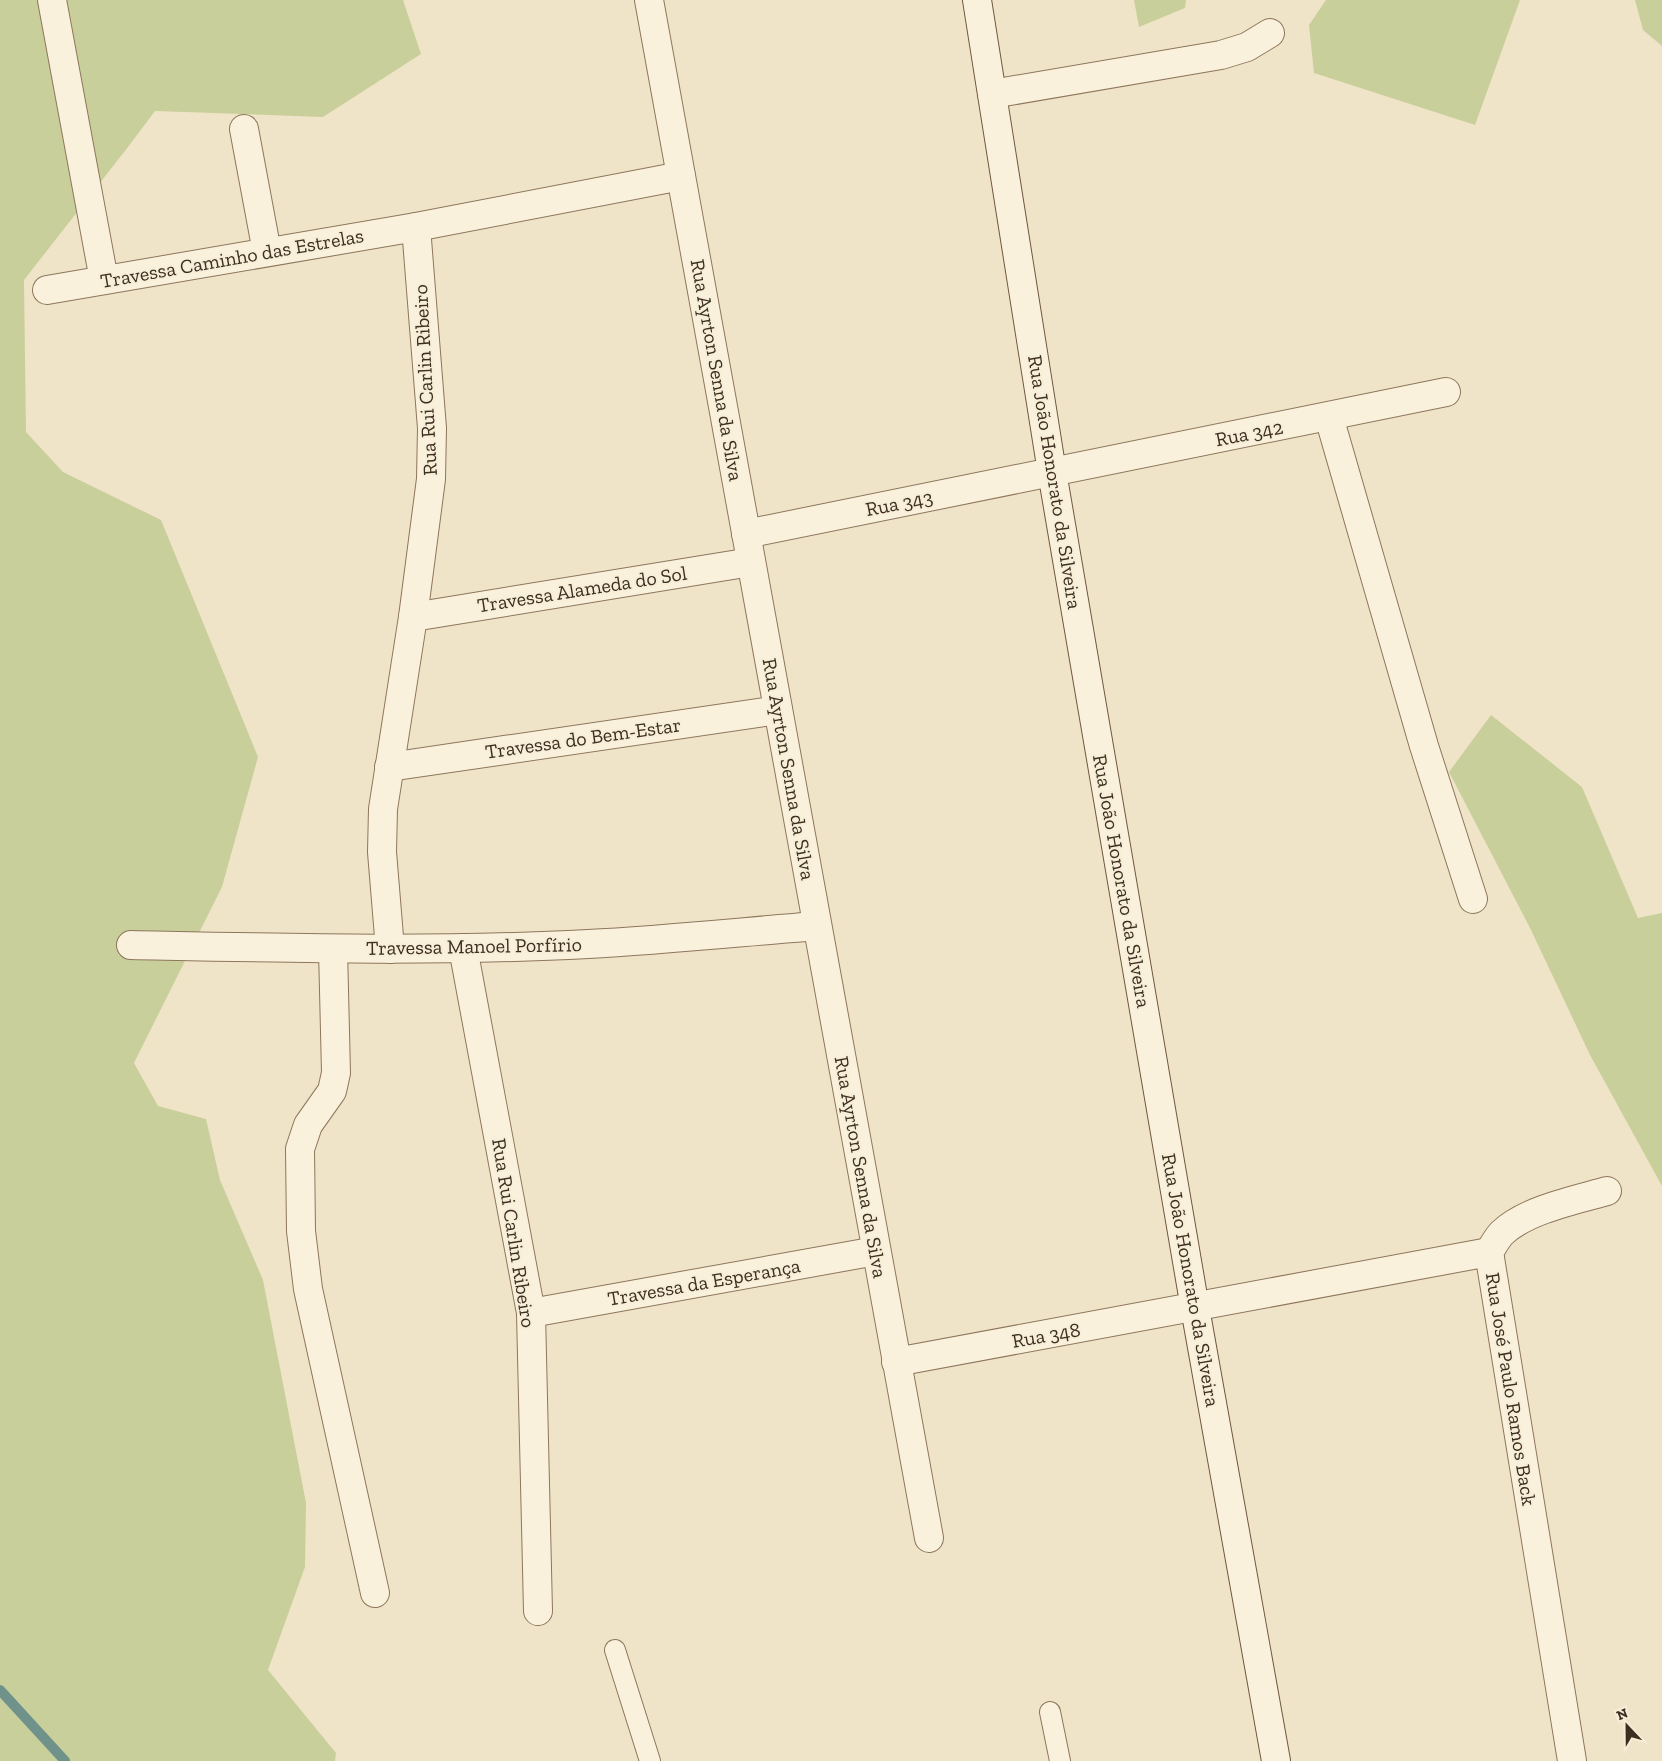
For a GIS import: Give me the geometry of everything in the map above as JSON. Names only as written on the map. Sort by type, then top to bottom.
[{"type":"street","points":[[52,0],[104,280]]},
{"type":"street","name":"Rua Ayrton Senna da Silva","points":[[649,0],[928,1538]]},
{"type":"street","name":"Rua João Honorato da Silveira","points":[[977,0],[1052,472],[1276,1761]]},
{"type":"street","points":[[992,94],[1221,55],[1247,47],[1270,34]]},
{"type":"street","points":[[244,129],[267,252]]},
{"type":"street","points":[[416,227],[681,176]]},
{"type":"street","name":"Travessa Caminho das Estrelas","points":[[47,290],[416,227]]},
{"type":"street","name":"Rua Rui Carlin Ribeiro","points":[[390,949],[382,852],[383,809],[414,617],[431,479],[432,428],[416,227]]},
{"type":"street","name":"Rua 342","points":[[1052,472],[1446,392]]},
{"type":"street","points":[[1329,417],[1424,746],[1473,899]]},
{"type":"street","name":"Rua 343","points":[[746,534],[1052,472]]},
{"type":"street","name":"Travessa Alameda do Sol","points":[[414,617],[751,562]]},
{"type":"street","name":"Travessa do Bem-Estar","points":[[389,767],[778,710]]},
{"type":"street","name":"Travessa Manoel Porfírio","points":[[131,945],[333,949],[463,948],[597,943],[817,926]]},
{"type":"street","name":"Rua Rui Carlin Ribeiro","points":[[463,948],[531,1314],[538,1611]]},
{"type":"street","points":[[333,949],[336,1073],[332,1091],[308,1125],[300,1149],[301,1231],[308,1289],[375,1593]]},
{"type":"street","points":[[1489,1252],[1501,1234],[1515,1222],[1553,1207],[1606,1191]]},
{"type":"street","name":"Travessa da Esperança","points":[[531,1314],[876,1252]]},
{"type":"street","name":"Rua José Paulo Ramos Back","points":[[1196,1308],[1489,1252],[1572,1761]]},
{"type":"street","name":"Rua 348","points":[[896,1362],[1196,1308]]},
{"type":"lane","points":[[615,1650],[650,1761]]},
{"type":"lane","points":[[1050,1712],[1060,1761]]},
{"type":"green space","points":[[0,0],[403,0],[421,54],[323,117],[155,111],[24,280],[26,432],[63,472],[161,520],[258,757],[222,887],[134,1063],[158,1106],[206,1119],[220,1180],[263,1280],[306,1503],[305,1567],[268,1670],[336,1753],[335,1761],[0,1761]]},
{"type":"green space","points":[[1134,0],[1186,0],[1185,8],[1139,27]]},
{"type":"green space","points":[[1326,0],[1520,0],[1475,125],[1314,73],[1309,25]]},
{"type":"green space","points":[[1635,0],[1662,0],[1662,46],[1643,30]]},
{"type":"green space","points":[[1491,715],[1582,787],[1638,918],[1662,913],[1662,1186],[1590,1055],[1531,930],[1449,772]]},
{"type":"waterway","points":[[0,1690],[65,1761]]}]
